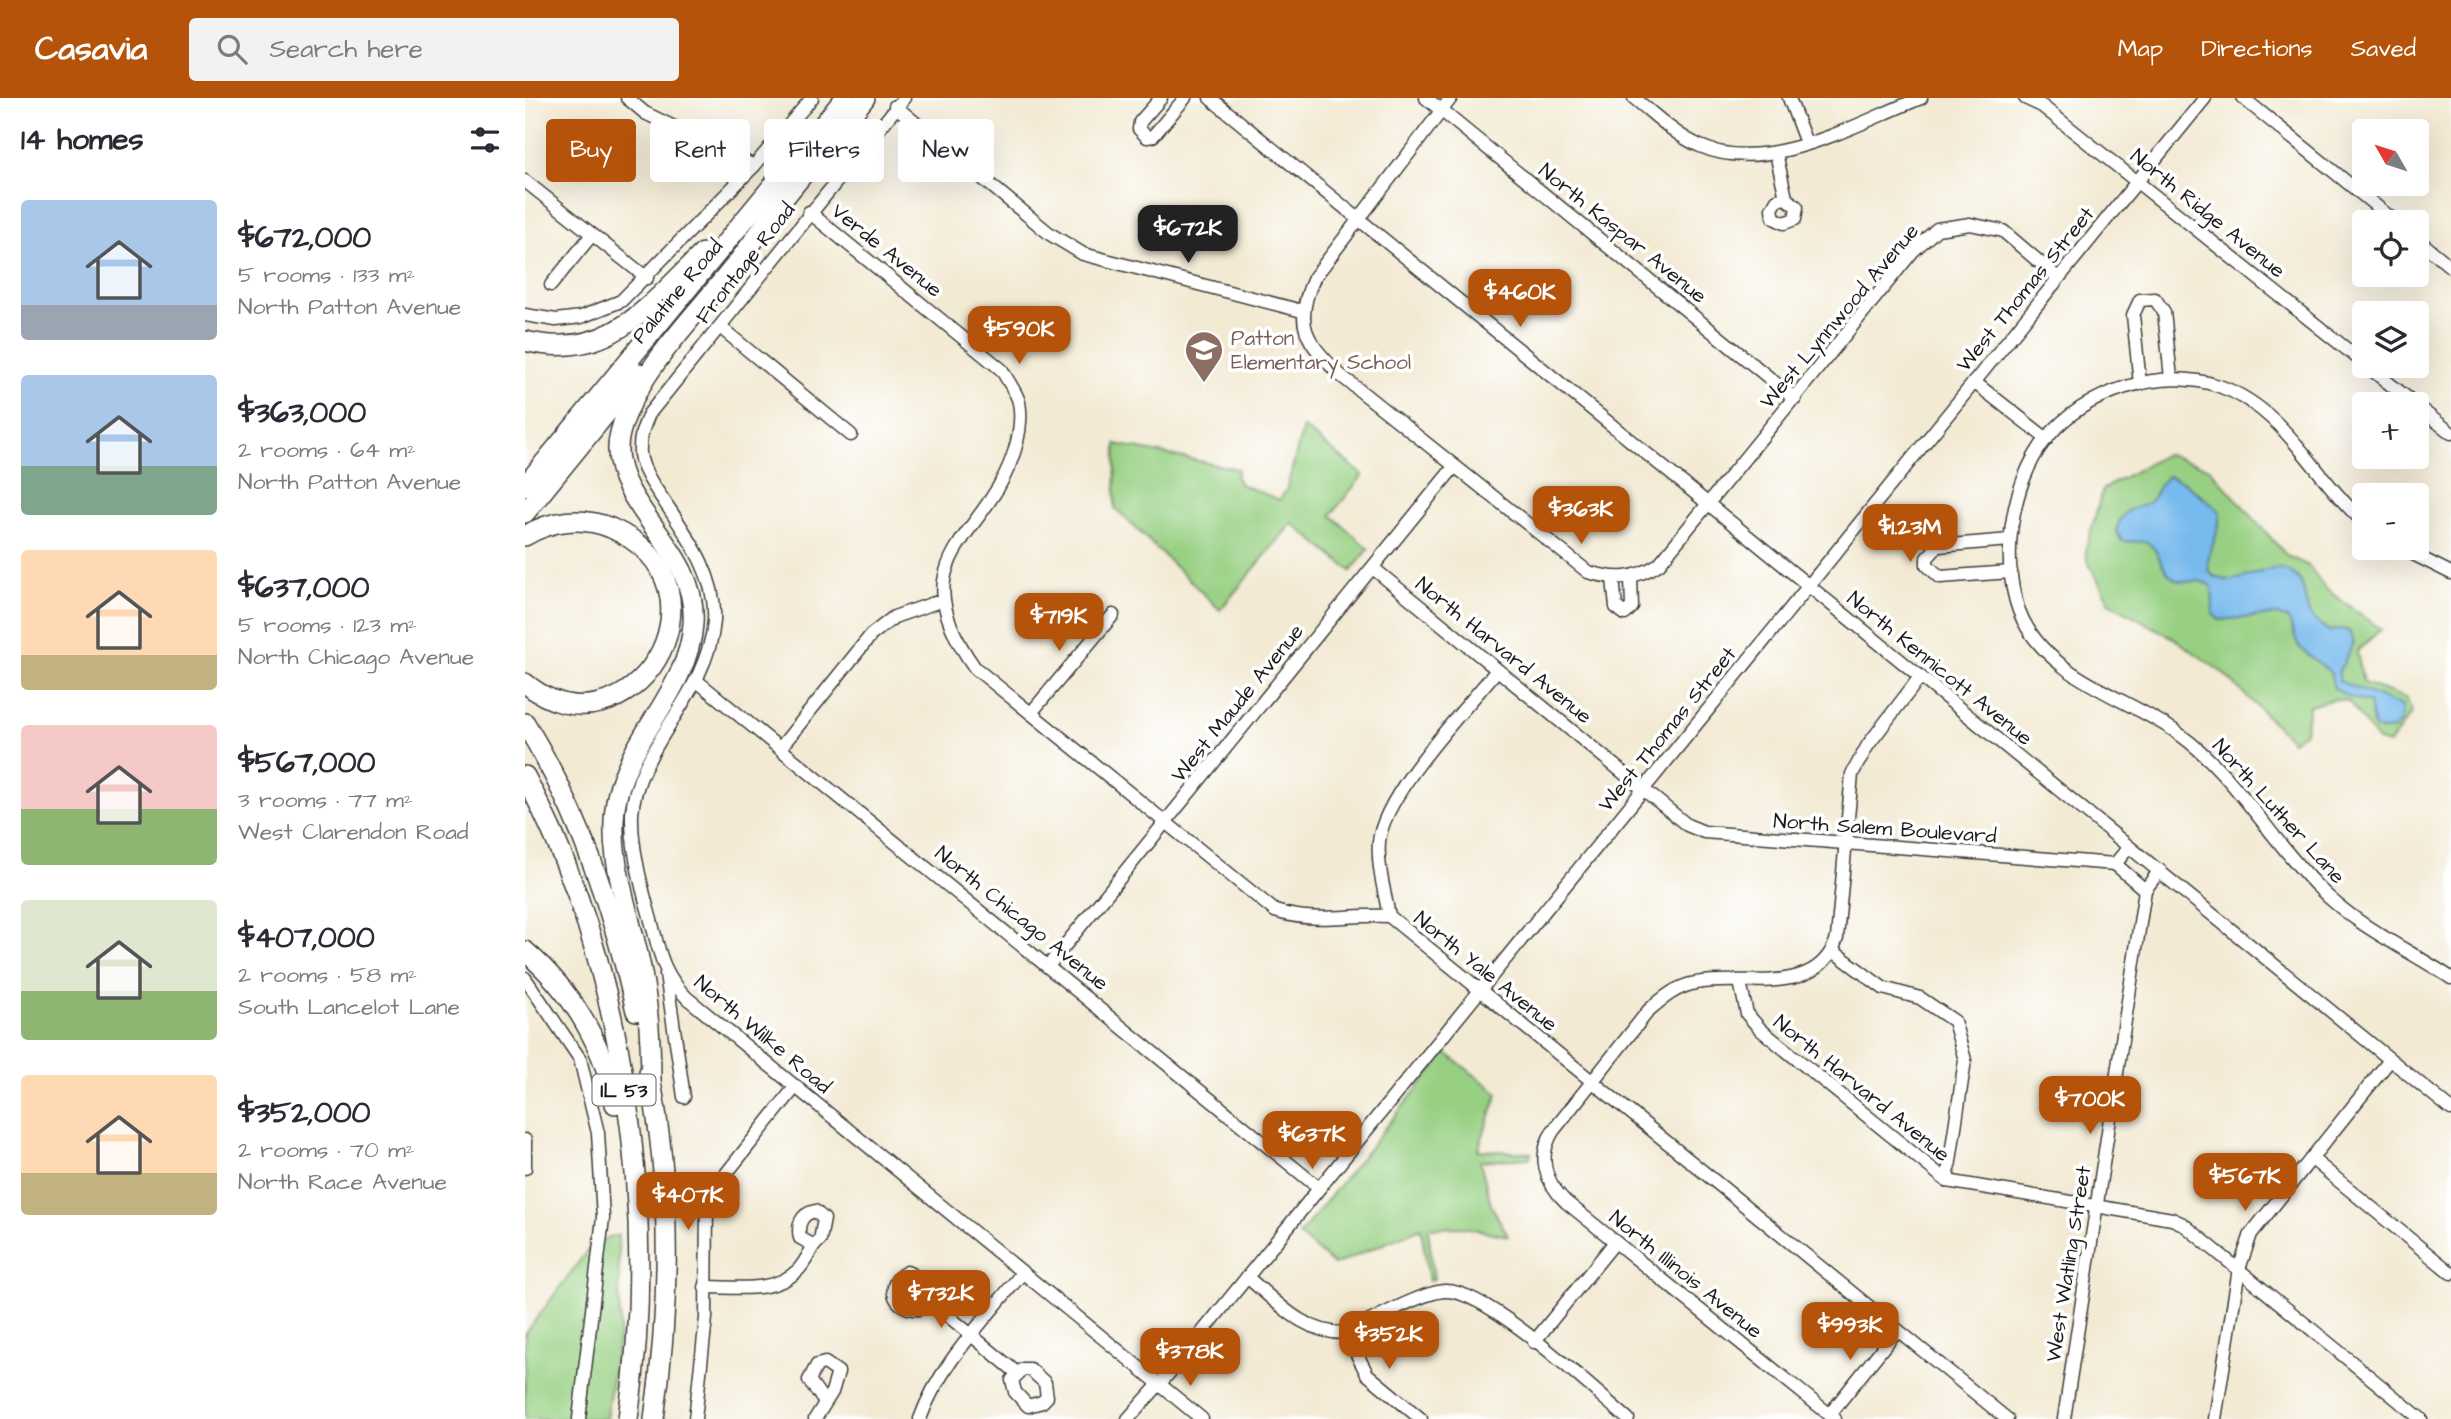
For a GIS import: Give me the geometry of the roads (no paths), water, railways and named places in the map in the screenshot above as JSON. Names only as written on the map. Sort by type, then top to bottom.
[{"type":"highway","name":"Palatine Road","points":[[525,513],[779,191],[845,98]]},
{"type":"highway","name":"Palatine Road","points":[[525,486],[779,191],[865,98]]},
{"type":"highway","points":[[525,341],[549,347],[576,347],[595,342],[619,329],[779,191]]},
{"type":"highway","points":[[651,1083],[651,1032],[613,831],[618,796],[629,764],[691,649],[694,620],[691,592],[684,570],[629,489],[622,474],[619,436],[623,423],[651,371],[736,264],[779,191]]},
{"type":"highway","points":[[525,536],[545,526],[577,520],[620,532],[651,557],[667,589],[671,613],[666,647],[654,668],[607,702],[579,705],[558,702],[537,693],[525,683]]},
{"type":"highway","name":"IL 53","points":[[525,723],[567,803],[599,887],[623,957],[651,1083],[659,1135],[666,1242],[663,1336],[654,1419]]},
{"type":"highway","name":"IL 53","points":[[525,776],[571,880],[598,962],[624,1088],[635,1161],[639,1212],[638,1326],[628,1419]]},
{"type":"highway","points":[[525,951],[560,986],[583,1019],[607,1076],[620,1136],[628,1214],[630,1287],[638,1326]]},
{"type":"street","points":[[627,98],[645,113],[754,166]]},
{"type":"street","points":[[525,315],[569,319],[609,307],[647,278],[754,166],[812,98]]},
{"type":"street","points":[[1161,98],[1140,122],[1139,129],[1147,137],[1153,136],[1185,98]]},
{"type":"street","name":"North Kennicott Avenue","points":[[1210,98],[2451,1109]]},
{"type":"street","name":"North Kaspar Avenue","points":[[1426,98],[1795,399]]},
{"type":"street","points":[[1451,98],[1314,278],[1302,311],[1309,340],[1339,374],[1588,572],[1613,579],[1632,578],[1632,607],[1625,614],[1616,607],[1613,579]]},
{"type":"street","points":[[1634,98],[1682,137],[1709,150],[1746,156],[1776,153],[1921,98]]},
{"type":"street","points":[[1789,98],[1806,143]]},
{"type":"street","name":"North Ridge Avenue","points":[[2025,98],[2044,102],[2352,354]]},
{"type":"street","name":"West Thomas Street","points":[[1128,1419],[1157,1383],[1170,1372],[2205,98]]},
{"type":"street","points":[[2242,98],[2381,210]]},
{"type":"street","points":[[900,102],[1050,234],[1083,254],[1302,311]]},
{"type":"street","name":"Frontage Road","points":[[696,355],[900,102]]},
{"type":"street","points":[[1776,153],[1786,198]]},
{"type":"street","points":[[525,180],[591,236],[647,278]]},
{"type":"street","name":"Verde Avenue","points":[[809,212],[1002,370],[1018,400],[1019,431],[1010,468],[997,492],[954,547],[947,568],[943,600]]},
{"type":"street","name":"West Lynnwood Avenue","points":[[1632,578],[1659,564],[1913,251],[1937,229],[1971,224],[2003,231],[2058,278]]},
{"type":"street","points":[[551,285],[591,236]]},
{"type":"street","points":[[2429,249],[2451,267]]},
{"type":"street","points":[[2140,384],[2133,315],[2140,300],[2148,298],[2155,299],[2164,312],[2171,378]]},
{"type":"street","points":[[720,327],[851,435]]},
{"type":"street","name":"North Wilke Road","points":[[696,355],[649,414],[640,435],[640,457],[698,555],[712,590],[712,646],[697,681],[659,743],[637,789],[632,813],[642,889],[666,973],[687,998],[1202,1419]]},
{"type":"street","points":[[1974,382],[2046,439],[2085,407],[2140,384],[2171,378],[2222,387],[2269,415],[2352,510]]},
{"type":"street","name":"North Ridge Avenue","points":[[2382,378],[2400,392]]},
{"type":"street","name":"North Ridge Avenue","points":[[2429,415],[2451,433]]},
{"type":"street","name":"North Luther Lane","points":[[2046,439],[2023,484],[2011,540],[2013,592],[2024,622],[2051,654],[2090,683],[2151,716],[2195,746],[2327,896],[2382,938],[2451,978]]},
{"type":"street","name":"West Maude Avenue","points":[[1049,965],[1454,467]]},
{"type":"street","points":[[2011,540],[1938,547],[1927,558],[1927,565],[1940,578],[2011,572]]},
{"type":"street","points":[[2425,560],[2451,573]]},
{"type":"street","name":"North Harvard Avenue","points":[[1373,568],[1644,789]]},
{"type":"street","points":[[781,747],[871,635],[894,617],[943,600]]},
{"type":"street","name":"North Yale Avenue","points":[[943,600],[954,636],[975,668],[1163,823],[1275,911],[1305,919],[1389,916],[2007,1419]]},
{"type":"street","points":[[1031,713],[1113,615]]},
{"type":"street","points":[[1389,916],[1379,854],[1386,813],[1403,786],[1497,670]]},
{"type":"street","points":[[1593,1082],[1649,1010],[1664,997],[1693,983],[1773,982],[1798,976],[1826,959],[1833,951],[1837,938],[1843,845],[1852,774],[1868,745],[1920,677]]},
{"type":"street","name":"North Chicago Avenue","points":[[697,681],[1049,965],[1319,1188]]},
{"type":"street","name":"North Salem Boulevard","points":[[1644,789],[1688,825],[1704,832],[1843,845],[2115,864]]},
{"type":"street","points":[[2129,846],[2115,864],[2145,890]]},
{"type":"street","name":"West Watling Street","points":[[2064,1419],[2145,890],[2160,870]]},
{"type":"street","points":[[1833,951],[1884,988],[1920,998],[1954,1021],[1965,1060],[1947,1181]]},
{"type":"street","points":[[666,973],[684,1097]]},
{"type":"street","points":[[525,978],[580,1059],[598,1133],[603,1218],[579,1419]]},
{"type":"street","name":"North Harvard Avenue","points":[[1740,982],[1747,1014],[1761,1030],[1947,1181],[2172,1219],[2239,1269],[2421,1419]]},
{"type":"street","points":[[2215,1419],[2239,1269],[2248,1242],[2264,1215],[2390,1060]]},
{"type":"street","name":"North Illinois Avenue","points":[[1593,1082],[1547,1140],[1543,1154],[1550,1182],[1566,1202],[1833,1417]]},
{"type":"street","points":[[695,1419],[706,1318],[705,1217],[714,1189],[796,1086]]},
{"type":"street","points":[[525,1140],[525,1168]]},
{"type":"street","points":[[2311,1158],[2451,1273]]},
{"type":"street","points":[[1534,1342],[1615,1242]]},
{"type":"street","points":[[705,1287],[771,1286],[797,1271],[813,1245]]},
{"type":"street","points":[[920,1419],[935,1386],[1022,1273]]},
{"type":"street","points":[[1247,1277],[1306,1325],[1346,1333],[1431,1293],[1443,1291],[1479,1301],[1628,1419]]},
{"type":"street","points":[[929,1300],[1017,1373]]},
{"type":"street","points":[[1833,1417],[1897,1329]]},
{"type":"street","points":[[1346,1333],[1367,1374],[1421,1419]]},
{"type":"street","points":[[815,1419],[824,1401]]},
{"type":"water","points":[[2168,476],[2184,482],[2219,510],[2220,518],[2208,560],[2210,573],[2229,580],[2278,569],[2288,571],[2299,579],[2313,618],[2329,631],[2349,631],[2354,643],[2339,671],[2339,681],[2402,706],[2401,721],[2393,730],[2381,731],[2374,728],[2369,703],[2346,696],[2334,688],[2330,672],[2299,647],[2288,619],[2277,615],[2219,620],[2213,614],[2212,587],[2198,581],[2176,580],[2166,571],[2149,544],[2122,541],[2116,531],[2124,514],[2148,503]]},
{"type":"place","name":"Patton Elementary School","points":[[1204,384]]}]
